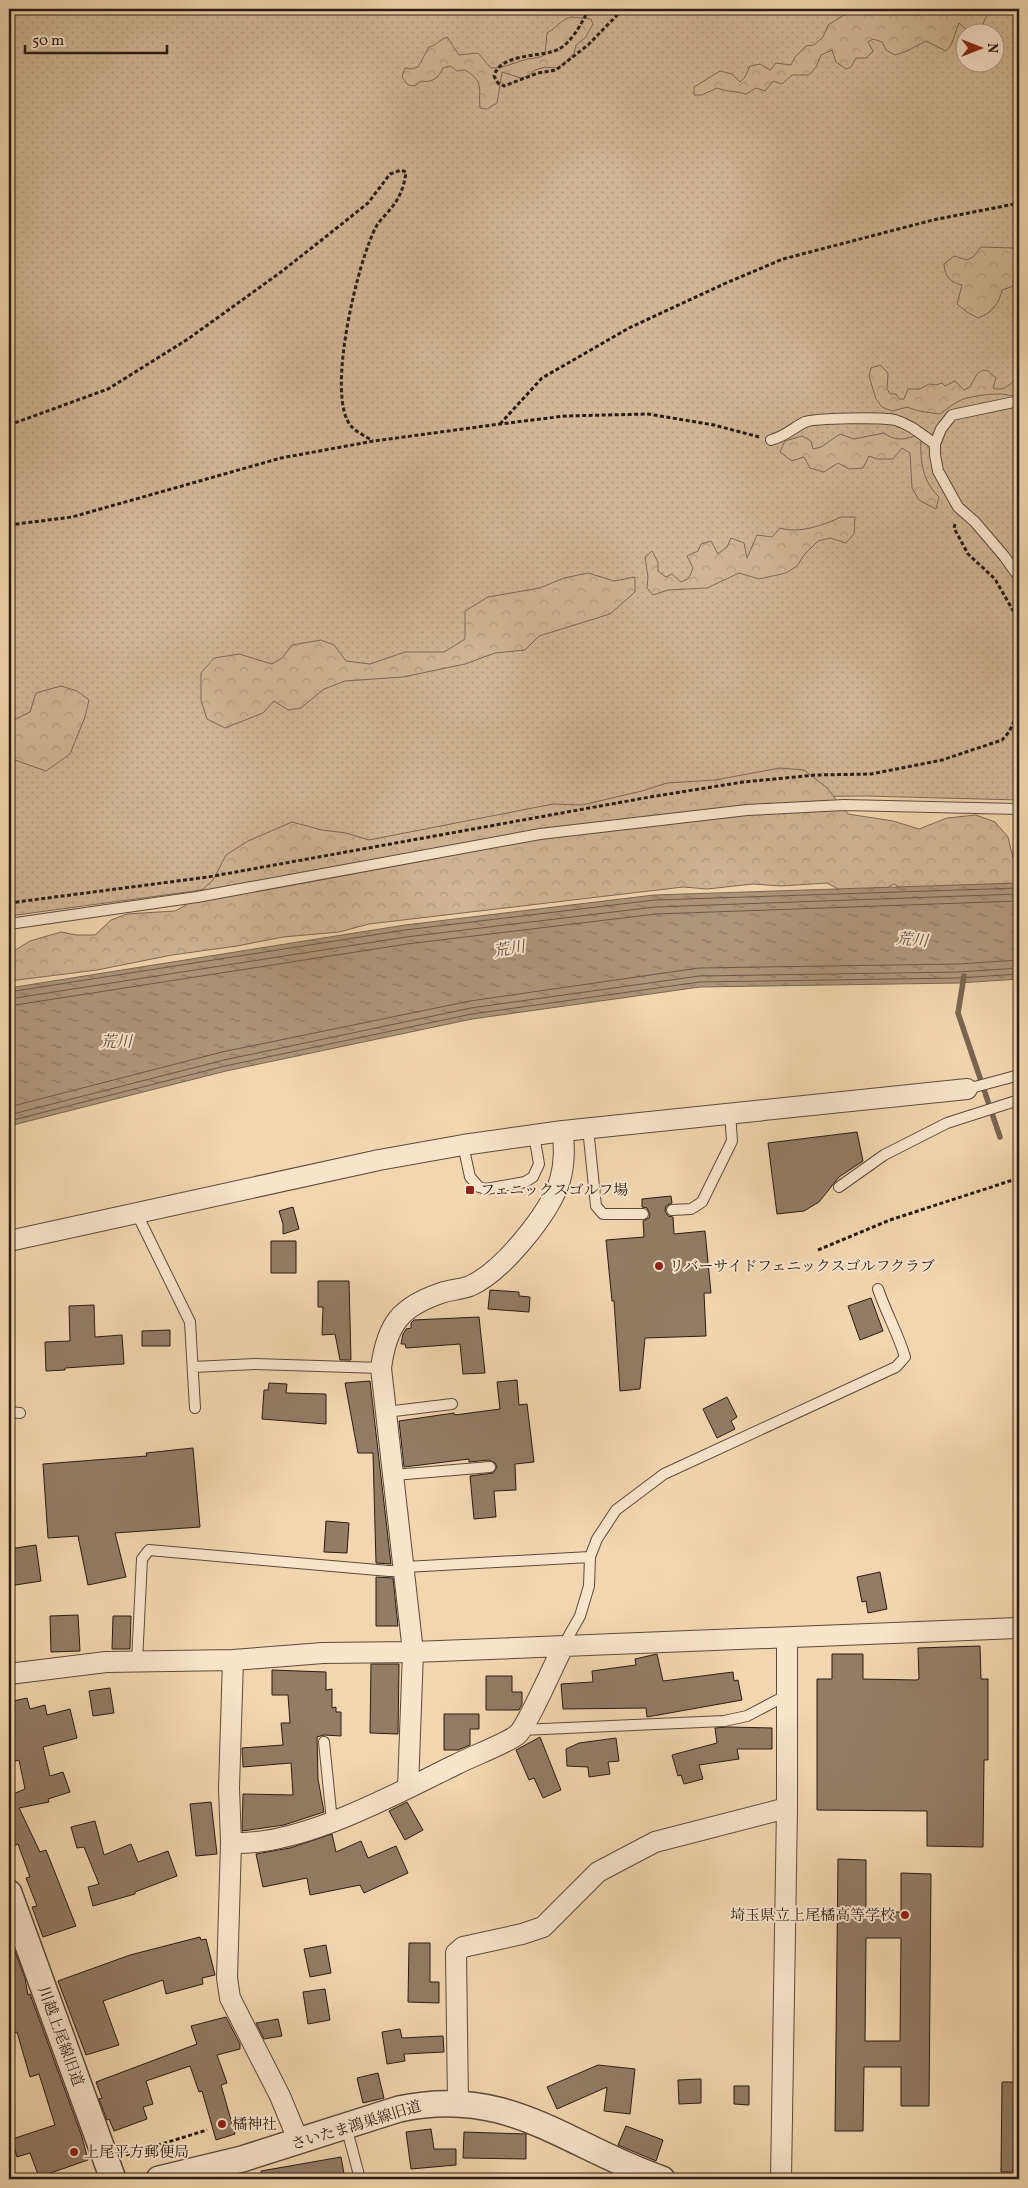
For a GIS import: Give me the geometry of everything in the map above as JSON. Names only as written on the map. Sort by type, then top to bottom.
[{"type":"street","points":[[9,1241],[379,1160],[463,1145],[588,1128],[967,1088]]},
{"type":"street","points":[[408,1788],[413,1652],[381,1368],[389,1333],[399,1315],[418,1303],[443,1292],[470,1286],[489,1274],[530,1233],[560,1181],[565,1155],[563,1131]]},
{"type":"street","points":[[9,1674],[106,1662],[233,1660],[323,1653],[563,1647],[1019,1628]]},
{"type":"street","points":[[781,2179],[787,1808],[786,1638]]},
{"type":"street","points":[[230,1843],[250,1844],[298,1834],[408,1788],[518,1734],[563,1647]]},
{"type":"street","points":[[233,1660],[227,1950],[230,1998],[280,2096],[299,2142]]},
{"type":"street","points":[[458,2102],[456,1953],[463,1947],[522,1934],[543,1927],[598,1872],[655,1842],[787,1808]]},
{"type":"street","name":"川越上尾線旧道","points":[[9,1893],[110,2170]]},
{"type":"street","name":"さいたま鴻巣線旧道","points":[[158,2179],[242,2159],[398,2109],[425,2103],[458,2102],[508,2112],[546,2125],[641,2172],[662,2179]]},
{"type":"lane","points":[[1019,401],[985,407],[967,414],[952,415],[942,429],[935,444],[934,455],[938,471],[958,507],[992,542],[1019,577]]},
{"type":"lane","points":[[771,440],[779,438],[807,422],[872,419],[894,420],[912,428],[935,444]]},
{"type":"lane","points":[[9,924],[197,897],[540,834],[746,810],[844,805],[1019,809]]},
{"type":"lane","points":[[967,1088],[1019,1075]]},
{"type":"lane","points":[[839,1187],[884,1155],[947,1123],[1019,1100]]},
{"type":"lane","points":[[672,1210],[691,1209],[702,1202],[732,1141],[730,1112]]},
{"type":"lane","points":[[588,1128],[596,1206],[603,1214],[643,1214]]},
{"type":"lane","points":[[463,1145],[470,1177],[479,1187],[486,1189],[525,1182],[534,1177],[539,1164],[534,1135]]},
{"type":"lane","points":[[138,1214],[190,1322],[195,1408]]},
{"type":"lane","points":[[563,1647],[580,1616],[589,1586],[590,1557],[597,1539],[616,1510],[664,1474],[896,1367],[905,1357],[899,1336],[884,1308],[878,1289]]},
{"type":"lane","points":[[193,1367],[255,1364],[381,1368]]},
{"type":"lane","points":[[386,1412],[452,1404]]},
{"type":"lane","points":[[9,1412],[20,1413]]},
{"type":"lane","points":[[394,1475],[490,1467]]},
{"type":"lane","points":[[137,1662],[142,1559],[149,1550],[389,1571],[590,1557]]},
{"type":"lane","points":[[521,1730],[724,1721],[747,1716],[787,1695]]},
{"type":"lane","points":[[324,1742],[332,1821]]},
{"type":"lane","points":[[346,2126],[360,2179]]},
{"type":"path","points":[[589,9],[571,38],[558,50],[507,61],[496,70],[494,76],[498,83],[504,86],[538,73],[556,70],[588,45],[623,9]]},
{"type":"path","points":[[9,425],[108,388],[188,340],[296,261],[368,203],[390,174],[401,170],[406,172],[404,186],[396,204],[376,225],[362,260],[344,339],[344,408],[351,426],[374,442]]},
{"type":"path","points":[[500,424],[542,378],[629,328],[783,259],[933,220],[1019,203]]},
{"type":"path","points":[[9,525],[72,517],[281,458],[374,442],[565,416],[648,414],[714,425],[771,440]]},
{"type":"path","points":[[958,507],[954,528],[968,554],[996,579],[1019,621]]},
{"type":"path","points":[[818,1250],[890,1220],[1019,1178]]},
{"type":"path","points":[[110,2170],[207,2130]]},
{"type":"green space","points":[[9,9],[1019,9],[1019,800],[864,796],[774,797],[421,846],[195,891],[9,916]]},
{"type":"green space","points":[[848,9],[985,9],[987,15],[984,22],[956,22],[956,31],[951,45],[946,51],[926,41],[895,55],[886,50],[882,42],[873,39],[868,42],[873,51],[866,58],[856,58],[851,67],[846,69],[836,62],[832,50],[821,55],[816,67],[809,75],[792,75],[782,84],[773,81],[765,91],[756,88],[746,94],[717,88],[702,95],[694,95],[694,87],[720,71],[732,74],[740,82],[745,77],[750,66],[760,64],[770,70],[776,63],[791,65],[795,57],[806,46],[814,45],[823,37],[828,25],[846,14]]},
{"type":"green space","points":[[571,17],[591,19],[593,24],[585,38],[576,45],[574,53],[566,62],[557,68],[545,67],[535,70],[528,76],[521,78],[502,72],[497,103],[487,109],[480,108],[480,90],[476,78],[465,70],[457,71],[450,66],[443,68],[435,79],[421,81],[415,86],[408,85],[402,77],[405,68],[418,67],[429,47],[447,37],[459,55],[478,53],[491,68],[543,56],[545,55],[547,33]]},
{"type":"green space","points":[[981,247],[1013,248],[1019,253],[1019,284],[1002,290],[999,300],[994,307],[978,318],[957,304],[962,285],[949,278],[944,264],[954,256],[967,260],[973,257]]},
{"type":"green space","points":[[880,365],[888,373],[887,389],[890,394],[896,394],[899,399],[904,399],[908,389],[920,389],[929,384],[936,385],[942,383],[945,386],[955,381],[964,390],[970,387],[977,374],[983,370],[988,371],[996,378],[993,388],[997,389],[1004,388],[1019,377],[1019,400],[1002,394],[987,395],[963,399],[940,414],[919,411],[908,407],[892,411],[882,407],[876,399],[869,376],[871,368]]},
{"type":"green space","points":[[884,433],[895,439],[915,436],[921,440],[921,456],[926,478],[939,497],[936,509],[919,500],[912,488],[910,453],[902,448],[893,459],[877,459],[869,456],[863,468],[849,469],[838,463],[824,472],[810,468],[804,457],[792,461],[780,452],[785,441],[802,436],[811,441],[813,449],[821,447],[840,434],[854,439]]},
{"type":"green space","points":[[841,517],[855,517],[854,534],[846,543],[830,538],[818,541],[804,555],[797,566],[786,573],[759,579],[739,573],[707,588],[668,590],[653,595],[647,588],[648,577],[645,557],[652,551],[658,562],[658,571],[666,577],[672,574],[681,582],[689,578],[693,568],[687,556],[698,551],[701,544],[711,541],[718,554],[727,547],[731,538],[744,543],[747,558],[757,535],[772,537],[780,528],[787,530],[803,529],[819,526]]},
{"type":"green space","points":[[588,573],[614,581],[635,577],[635,592],[610,614],[539,636],[525,650],[495,653],[465,664],[403,677],[345,681],[324,689],[301,708],[288,710],[274,701],[263,713],[225,728],[207,719],[201,700],[201,673],[214,658],[239,654],[272,664],[282,658],[292,645],[321,640],[334,645],[346,661],[370,664],[405,652],[444,652],[465,639],[465,611],[488,597],[540,588],[564,578]]},
{"type":"green space","points":[[61,686],[77,691],[89,700],[85,717],[70,754],[46,771],[9,758],[9,720],[12,721],[30,712],[36,693]]},
{"type":"green space","points":[[780,768],[804,770],[826,787],[848,814],[893,821],[919,829],[947,818],[976,815],[995,822],[1008,837],[1013,858],[1019,863],[1019,890],[912,894],[894,884],[873,895],[849,895],[827,883],[781,886],[753,884],[707,889],[683,887],[369,924],[339,932],[283,937],[237,946],[172,955],[97,970],[9,981],[9,954],[30,941],[61,932],[76,935],[95,935],[111,920],[127,914],[175,911],[186,905],[213,880],[226,855],[248,841],[292,822],[322,830],[346,833],[369,840],[553,804],[582,805],[667,783],[715,780]]},
{"type":"water","name":"荒川","points":[[1019,883],[1019,979],[959,983],[700,987],[472,1019],[226,1071],[9,1126],[9,988],[405,925],[654,895]]},
{"type":"building","points":[[857,1132],[863,1161],[839,1177],[819,1202],[804,1211],[777,1214],[768,1143]]},
{"type":"building","points":[[671,1196],[672,1203],[666,1206],[665,1211],[668,1216],[673,1217],[674,1234],[705,1231],[711,1293],[704,1293],[706,1336],[645,1338],[640,1389],[620,1391],[614,1301],[612,1301],[606,1240],[644,1237],[643,1221],[649,1218],[650,1214],[647,1208],[642,1207],[642,1199]]},
{"type":"building","points":[[293,1207],[299,1229],[283,1234],[283,1224],[279,1211]]},
{"type":"building","points":[[271,1241],[296,1241],[296,1273],[271,1273]]},
{"type":"building","points":[[318,1281],[349,1281],[351,1360],[340,1360],[335,1334],[322,1335],[323,1307],[318,1307]]},
{"type":"building","points":[[490,1290],[519,1292],[519,1296],[530,1297],[529,1312],[488,1309]]},
{"type":"building","points":[[871,1298],[883,1331],[860,1340],[848,1306]]},
{"type":"building","points":[[94,1305],[95,1337],[122,1335],[124,1364],[46,1371],[45,1342],[70,1341],[69,1306]]},
{"type":"building","points":[[479,1317],[485,1373],[463,1374],[460,1344],[406,1348],[405,1344],[401,1344],[403,1334],[406,1329],[411,1328],[411,1323],[414,1320]]},
{"type":"building","points":[[170,1330],[170,1346],[142,1346],[142,1331]]},
{"type":"building","points":[[517,1380],[519,1405],[527,1404],[534,1462],[515,1464],[516,1490],[494,1491],[496,1517],[474,1519],[470,1476],[493,1473],[497,1467],[495,1463],[489,1460],[469,1462],[469,1459],[404,1467],[399,1421],[500,1409],[497,1382]]},
{"type":"building","points":[[370,1381],[391,1564],[376,1563],[373,1453],[358,1453],[345,1383]]},
{"type":"building","points":[[269,1383],[287,1384],[286,1393],[326,1394],[326,1424],[262,1419],[264,1390],[268,1390]]},
{"type":"building","points":[[727,1397],[737,1417],[731,1421],[735,1429],[717,1438],[703,1409]]},
{"type":"building","points":[[193,1448],[200,1527],[115,1533],[126,1577],[88,1585],[78,1536],[48,1538],[43,1464],[147,1456],[146,1453]]},
{"type":"building","points":[[326,1521],[349,1523],[347,1553],[324,1552]]},
{"type":"building","points":[[36,1545],[41,1581],[9,1586],[9,1549]]},
{"type":"building","points":[[880,1572],[887,1609],[868,1613],[866,1601],[862,1602],[857,1577]]},
{"type":"building","points":[[376,1577],[393,1578],[398,1626],[376,1626]]},
{"type":"building","points":[[78,1615],[80,1651],[51,1652],[50,1616]]},
{"type":"building","points":[[113,1616],[131,1616],[130,1649],[112,1649]]},
{"type":"building","points":[[980,1646],[981,1679],[988,1679],[988,1760],[984,1760],[983,1847],[927,1846],[927,1811],[817,1810],[817,1679],[832,1679],[832,1654],[863,1654],[863,1679],[917,1680],[919,1679],[918,1648]]},
{"type":"building","points":[[657,1654],[663,1681],[733,1672],[734,1681],[738,1680],[742,1700],[647,1717],[646,1708],[563,1709],[561,1684],[593,1682],[592,1671],[636,1665],[635,1659]]},
{"type":"building","points":[[371,1664],[399,1664],[398,1734],[370,1733]]},
{"type":"building","points":[[272,1670],[326,1672],[326,1690],[332,1689],[332,1708],[336,1707],[336,1712],[341,1712],[341,1736],[324,1735],[317,1737],[318,1779],[324,1812],[284,1825],[242,1831],[243,1794],[293,1795],[291,1763],[243,1767],[242,1748],[283,1745],[281,1723],[290,1723],[288,1695],[272,1695]]},
{"type":"building","points":[[486,1676],[512,1676],[512,1692],[522,1692],[522,1704],[519,1710],[486,1710]]},
{"type":"building","points":[[110,1688],[114,1713],[93,1716],[89,1691]]},
{"type":"building","points":[[27,1698],[30,1709],[45,1705],[47,1715],[70,1709],[77,1738],[43,1747],[50,1776],[63,1772],[70,1792],[48,1799],[49,1802],[19,1808],[40,1852],[46,1850],[76,1926],[43,1937],[32,1907],[37,1906],[26,1878],[30,1877],[18,1844],[9,1848],[9,1785],[13,1794],[25,1789],[19,1760],[9,1763],[9,1745],[14,1744],[9,1723],[9,1702]]},
{"type":"building","points":[[444,1714],[479,1714],[479,1729],[470,1729],[470,1745],[458,1750],[444,1750]]},
{"type":"building","points":[[715,1728],[772,1728],[772,1749],[737,1749],[739,1759],[699,1765],[703,1779],[684,1784],[681,1775],[678,1776],[672,1755],[717,1743]]},
{"type":"building","points":[[540,1737],[561,1790],[543,1798],[534,1778],[529,1780],[516,1750]]},
{"type":"building","points":[[616,1738],[619,1761],[608,1762],[610,1774],[589,1777],[588,1767],[567,1766],[566,1749],[579,1743]]},
{"type":"building","points":[[211,1802],[217,1854],[196,1856],[190,1804]]},
{"type":"building","points":[[407,1802],[423,1830],[405,1840],[389,1811]]},
{"type":"building","points":[[95,1821],[104,1855],[131,1844],[138,1862],[168,1851],[177,1876],[135,1892],[135,1894],[93,1906],[88,1887],[99,1884],[84,1847],[77,1848],[71,1827]]},
{"type":"building","points":[[332,1834],[336,1852],[361,1841],[368,1858],[396,1846],[408,1873],[364,1893],[360,1885],[310,1895],[307,1878],[263,1887],[256,1854],[290,1848]]},
{"type":"building","points":[[838,1859],[866,1860],[866,1912],[901,1912],[901,1873],[931,1874],[929,2106],[901,2106],[901,2067],[864,2067],[863,2131],[835,2131]],"holes":[[[866,1938],[901,1938],[900,2041],[865,2041]]]},
{"type":"building","points":[[9,1936],[25,1978],[28,1995],[30,1994],[82,2137],[88,2160],[39,2177],[30,2153],[17,2157],[12,2139],[55,2125],[39,2074],[30,2077],[17,2032],[14,2033],[9,2017]]},
{"type":"building","points":[[200,1937],[201,1940],[206,1939],[215,1975],[202,1978],[203,1984],[166,1994],[163,1980],[103,2001],[119,2045],[86,2055],[58,1981],[130,1955]]},
{"type":"building","points":[[409,1943],[430,1943],[430,1982],[439,1982],[439,2003],[408,2002]]},
{"type":"building","points":[[326,1945],[331,1973],[310,1977],[304,1949]]},
{"type":"building","points":[[325,1989],[330,2020],[308,2024],[303,1992]]},
{"type":"building","points":[[226,2017],[240,2044],[240,2049],[217,2055],[227,2083],[221,2085],[235,2134],[216,2140],[202,2091],[199,2092],[190,2066],[146,2081],[153,2104],[143,2107],[147,2119],[114,2131],[109,2119],[107,2120],[99,2099],[102,2098],[96,2082],[197,2044],[191,2026]]},
{"type":"building","points":[[278,2019],[282,2036],[264,2039],[256,2023]]},
{"type":"building","points":[[400,2029],[402,2038],[443,2036],[444,2052],[404,2054],[405,2061],[387,2064],[382,2032]]},
{"type":"building","points":[[598,2065],[635,2069],[630,2114],[604,2111],[607,2087],[557,2109],[547,2087]]},
{"type":"building","points":[[378,2073],[384,2098],[363,2103],[357,2078]]},
{"type":"building","points":[[701,2079],[701,2103],[679,2104],[678,2080]]},
{"type":"building","points":[[1002,2082],[1019,2082],[1019,2172],[1001,2172]]},
{"type":"building","points":[[734,2086],[749,2086],[749,2105],[734,2104]]},
{"type":"building","points":[[626,2126],[663,2140],[656,2161],[618,2145]]},
{"type":"building","points":[[431,2129],[434,2149],[456,2149],[456,2165],[411,2169],[406,2132]]},
{"type":"building","points":[[464,2132],[526,2134],[526,2159],[463,2158]]},
{"type":"building","points":[[341,2157],[345,2179],[262,2179],[261,2171]]},
{"type":"waterway","points":[[964,976],[958,1013],[1000,1137]]},
{"type":"place","name":"フェニックスゴルフ場","points":[[470,1190]]},
{"type":"place","name":"リバーサイドフェニックスゴルフクラブ","points":[[659,1266]]},
{"type":"place","name":"埼玉県立上尾橘高等学校","points":[[905,1915]]},
{"type":"place","name":"橘神社","points":[[222,2124]]},
{"type":"place","name":"上尾平方郵便局","points":[[74,2152]]}]
